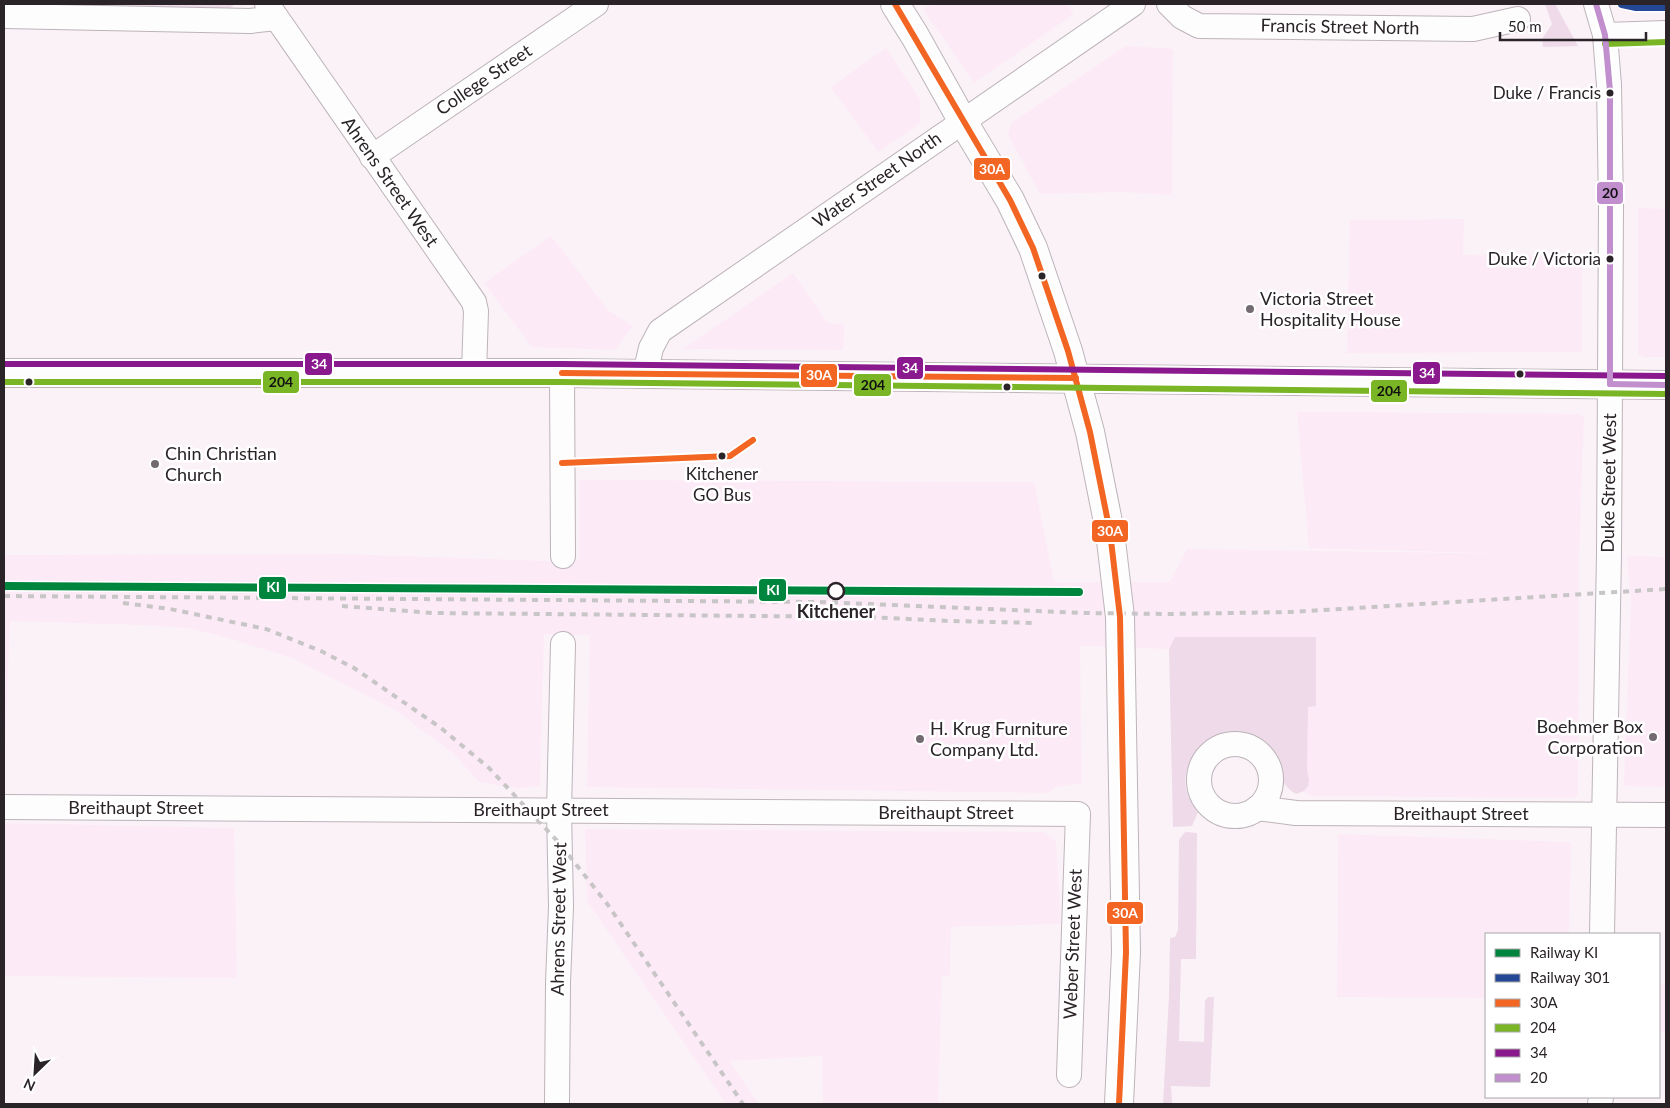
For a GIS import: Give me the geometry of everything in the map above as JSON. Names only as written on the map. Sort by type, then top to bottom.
[{"type":"main road","points":[[895,4],[1010,200],[1033,248],[1054,306],[1090,432],[1110,532],[1120,617],[1126,952],[1119,1104]]},
{"type":"main road","points":[[4,372],[562,373],[1666,385]]},
{"type":"street","name":"College Street","points":[[372,156],[596,4]]},
{"type":"street","name":"Water Street North","points":[[645,374],[651,348],[660,331],[1132,4]]},
{"type":"street","name":"Francis Street North","points":[[1170,4],[1182,17],[1199,26],[1473,29],[1518,19]]},
{"type":"street","name":"Duke Street West","points":[[1596,4],[1605,35],[1610,91],[1610,384],[1602,933]]},
{"type":"street","name":"Ahrens Street West","points":[[271,11],[474,302],[476,311],[474,373]]},
{"type":"street","points":[[19,12],[250,22],[271,11]]},
{"type":"street","points":[[1605,35],[1666,33]]},
{"type":"street","points":[[562,373],[562,556]]},
{"type":"street","name":"Ahrens Street West","points":[[557,1104],[561,906],[559,810],[563,644]]},
{"type":"street","name":"Breithaupt Street","points":[[4,807],[1078,814]]},
{"type":"street","name":"Breithaupt Street","points":[[1257,808],[1296,813],[1666,815]]},
{"type":"street","name":"Weber Street West","points":[[1069,1075],[1078,814]]},
{"type":"shaded area","points":[[45,4],[235,4],[229,9],[49,7]]},
{"type":"shaded area","points":[[931,4],[1067,4],[1074,14],[974,83],[923,9]]},
{"type":"shaded area","points":[[1545,4],[1555,4],[1578,46],[1543,47],[1542,39],[1552,24]]},
{"type":"shaded area","points":[[1126,46],[1173,49],[1172,195],[1123,192],[1040,194],[1008,135],[1011,123]]},
{"type":"shaded area","points":[[886,48],[920,100],[920,123],[878,152],[831,87]]},
{"type":"shaded area","points":[[1638,208],[1666,209],[1666,357],[1644,357],[1638,354]]},
{"type":"shaded area","points":[[1464,219],[1463,255],[1582,256],[1582,352],[1347,353],[1350,220]]},
{"type":"shaded area","points":[[551,236],[608,310],[633,326],[615,350],[532,347],[484,283]]},
{"type":"shaded area","points":[[793,273],[828,323],[844,324],[843,350],[683,349]]},
{"type":"shaded area","points":[[1297,412],[1579,414],[1584,417],[1579,556],[1578,794],[1575,798],[1313,796],[1302,791],[1308,706],[1316,706],[1316,637],[1175,637],[1169,649],[1080,646],[1082,783],[1055,787],[1049,793],[587,787],[590,635],[544,634],[540,786],[517,788],[479,782],[454,754],[395,710],[295,659],[222,636],[188,628],[10,621],[4,780],[4,555],[342,554],[545,561],[579,560],[579,480],[1034,482],[1054,582],[1170,582],[1187,549],[1519,554],[1309,548]]},
{"type":"shaded area","points":[[1627,556],[1666,557],[1666,787],[1624,786],[1631,601]]},
{"type":"shaded area","points":[[1175,637],[1316,637],[1316,706],[1308,707],[1307,769],[1309,780],[1308,786],[1304,791],[1296,794],[1289,789],[1260,744],[1238,735],[1225,735],[1213,739],[1194,755],[1188,766],[1185,779],[1188,795],[1198,812],[1192,826],[1173,827],[1169,649]]},
{"type":"shaded area","points":[[4,823],[234,828],[237,978],[4,976]]},
{"type":"shaded area","points":[[585,829],[1044,832],[1056,842],[1061,924],[951,927],[950,976],[942,976],[938,1104],[823,1104],[822,1056],[729,1061],[759,1104],[726,1104],[587,901]]},
{"type":"shaded area","points":[[1185,832],[1197,833],[1196,959],[1181,959],[1179,1041],[1204,1042],[1205,1001],[1208,997],[1214,997],[1210,1087],[1171,1086],[1172,1104],[1163,1104],[1170,938],[1175,937],[1178,930],[1179,840]]},
{"type":"shaded area","points":[[1338,834],[1571,842],[1569,933],[1485,933],[1485,998],[1337,997]]},
{"type":"shaded area","points":[[1660,985],[1666,985],[1666,1033],[1660,1033]]},
{"type":"railway","points":[[4,596],[818,602],[1081,613],[1169,614],[1291,612],[1666,589]]},
{"type":"railway","points":[[123,603],[170,609],[266,629],[321,651],[354,668],[441,728],[489,768],[560,844],[608,905],[743,1104]]},
{"type":"railway","points":[[342,606],[433,613],[867,617],[1037,623]]},
{"type":"rail line","name":"301","points":[[1622,4],[1636,7],[1666,7]]},
{"type":"rail line","name":"KI","points":[[4,586],[1079,592]]},
{"type":"transit line","name":"30A","points":[[895,4],[1010,200],[1033,248],[1068,351],[1090,432],[1110,532],[1120,617],[1126,952],[1119,1104]]},
{"type":"transit line","name":"20","points":[[1596,4],[1605,35],[1610,91],[1610,384]]},
{"type":"transit line","name":"204","points":[[1605,44],[1666,42]]},
{"type":"transit line","name":"34","points":[[4,364],[562,364],[1666,376]]},
{"type":"transit line","name":"30A","points":[[562,373],[1076,378]]},
{"type":"transit line","name":"204","points":[[4,382],[562,382],[1666,394]]},
{"type":"transit line","name":"20","points":[[1610,384],[1666,385]]},
{"type":"transit line","name":"30A","points":[[562,463],[730,456],[753,440]]},
{"type":"place","name":"Duke / Francis","points":[[1610,93]]},
{"type":"place","name":"Duke / Victoria","points":[[1610,259]]},
{"type":"place","name":"Victoria Street Hospitality House","points":[[1250,309]]},
{"type":"place","name":"Kitchener GO Bus","points":[[722,456]]},
{"type":"place","name":"Chin Christian Church","points":[[155,464]]},
{"type":"place","name":"Kitchener","points":[[836,591]]},
{"type":"place","name":"Boehmer Box Corporation","points":[[1653,737]]},
{"type":"place","name":"H. Krug Furniture Company Ltd.","points":[[920,739]]}]
